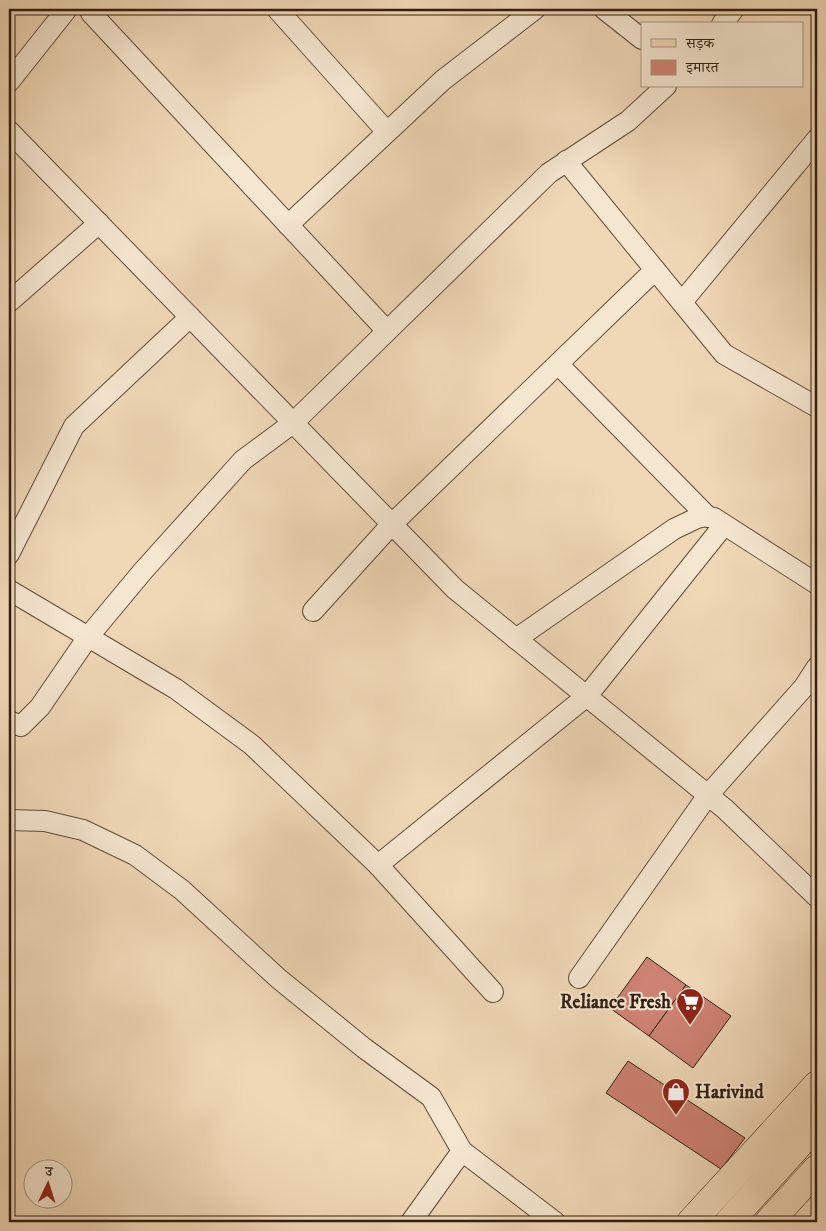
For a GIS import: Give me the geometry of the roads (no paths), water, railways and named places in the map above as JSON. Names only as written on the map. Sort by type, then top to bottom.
[{"type":"main road","points":[[692,1222],[817,1085]]},
{"type":"main road","points":[[729,1222],[817,1124]]},
{"type":"main road","points":[[769,1222],[817,1169]]},
{"type":"street","points":[[9,82],[68,9]]},
{"type":"street","points":[[91,9],[90,14],[387,331]]},
{"type":"street","points":[[277,9],[387,132]]},
{"type":"street","points":[[288,226],[443,80],[535,9]]},
{"type":"street","points":[[604,9],[641,38]]},
{"type":"street","points":[[724,22],[734,9]]},
{"type":"street","points":[[9,721],[21,726],[40,707],[88,637],[243,460],[293,423],[549,173],[628,121],[664,88]]},
{"type":"street","points":[[9,131],[455,589],[708,795],[817,897]]},
{"type":"street","points":[[682,302],[817,139]]},
{"type":"street","points":[[566,161],[724,354],[817,408]]},
{"type":"street","points":[[9,302],[99,223]]},
{"type":"street","points":[[313,611],[391,525],[656,270]]},
{"type":"street","points":[[9,554],[74,426],[190,317]]},
{"type":"street","points":[[558,364],[716,521],[817,584]]},
{"type":"street","points":[[516,639],[674,529],[696,518],[716,521]]},
{"type":"street","points":[[378,865],[587,696],[716,521]]},
{"type":"street","points":[[9,590],[176,690],[252,745],[378,865],[493,992]]},
{"type":"street","points":[[579,978],[708,795],[811,692],[817,667]]},
{"type":"street","points":[[9,820],[45,821],[82,830],[135,855],[182,890],[279,979],[364,1048],[431,1097],[462,1151],[555,1222]]},
{"type":"street","points":[[411,1222],[462,1151]]},
{"type":"place","name":"Reliance Fresh","points":[[690,1026]]},
{"type":"place","name":"Harivind","points":[[676,1116]]}]
